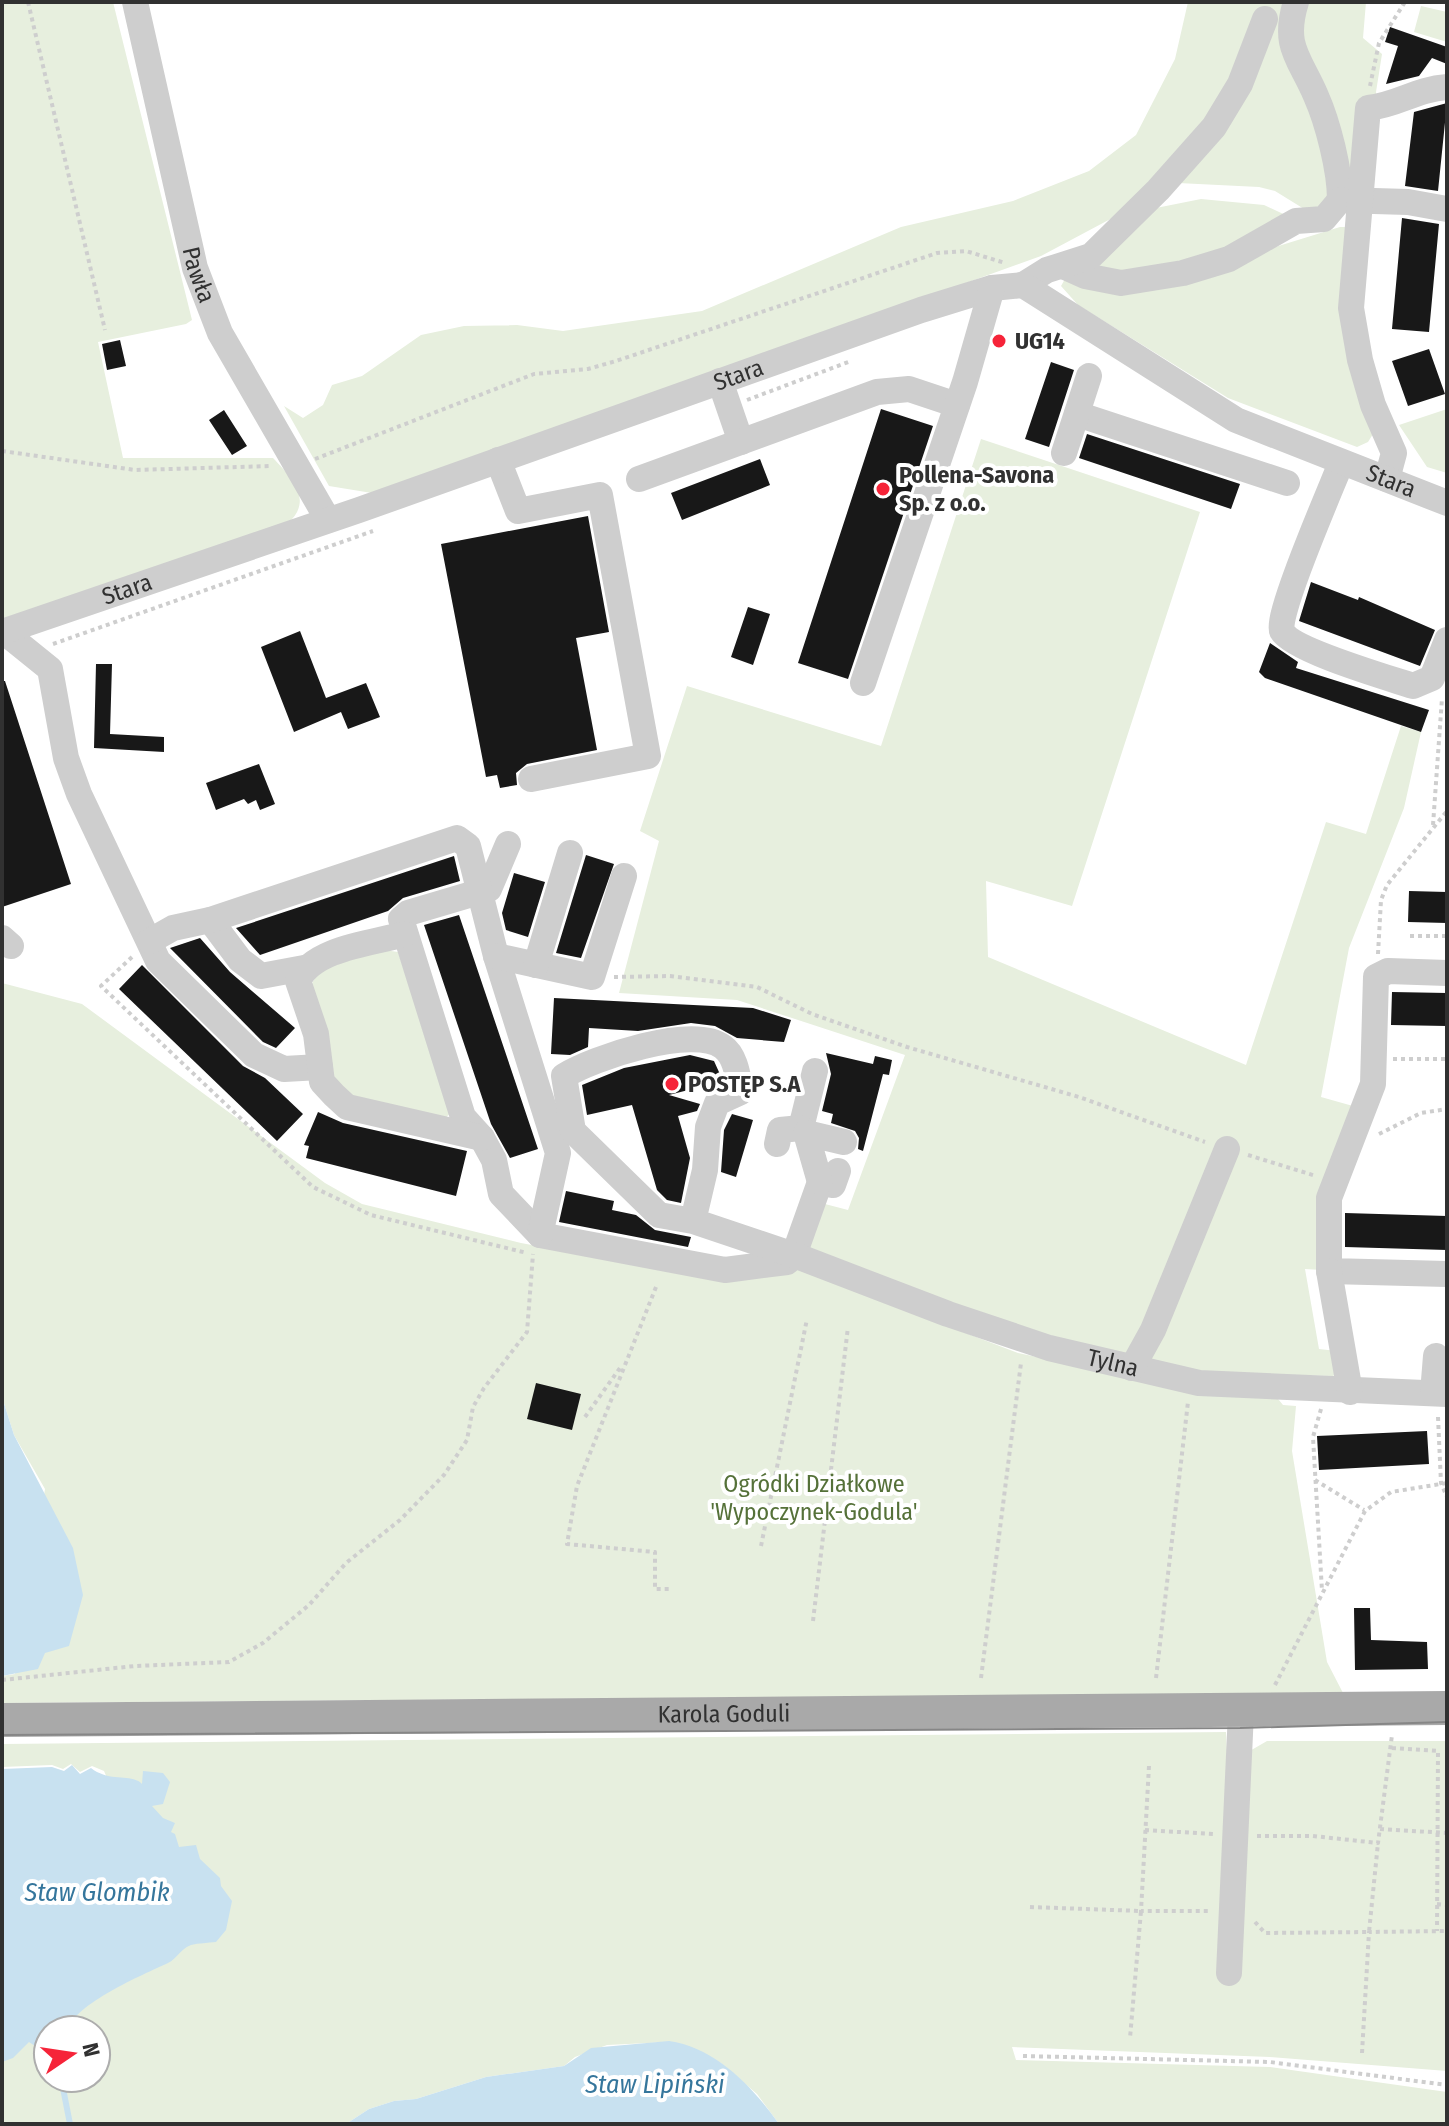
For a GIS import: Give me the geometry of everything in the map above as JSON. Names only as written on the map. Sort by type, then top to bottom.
[{"type":"main road","name":"Karola Goduli","points":[[2,1720],[1254,1705],[1447,1708]]},
{"type":"street","name":"Pawła","points":[[135,2],[195,268],[220,333],[328,520]]},
{"type":"street","points":[[1296,2],[1290,35],[1294,55],[1324,118],[1350,200]]},
{"type":"street","points":[[1023,285],[1047,270],[1065,267],[1091,256],[1214,127],[1240,84],[1265,19]]},
{"type":"street","points":[[1387,479],[1394,453],[1373,405],[1354,336],[1350,200],[1368,108],[1389,106],[1419,90],[1447,87]]},
{"type":"street","points":[[1065,267],[1085,276],[1121,283],[1171,276],[1229,259],[1296,221],[1324,219],[1350,200],[1408,202],[1447,209]]},
{"type":"street","name":"Stara","points":[[3,631],[992,288],[1023,285],[1236,420],[1447,503]]},
{"type":"street","points":[[863,683],[957,405],[992,288]]},
{"type":"street","points":[[1064,453],[1089,376]]},
{"type":"street","points":[[720,381],[741,442]]},
{"type":"street","points":[[639,479],[877,392],[909,389],[957,405]]},
{"type":"street","points":[[1077,414],[1287,483]]},
{"type":"street","points":[[1221,461],[1236,420]]},
{"type":"street","points":[[498,460],[518,511],[600,495],[648,756],[531,779]]},
{"type":"street","points":[[1341,463],[1293,586],[1281,622],[1282,631],[1290,640],[1313,651],[1413,686],[1432,678],[1447,640]]},
{"type":"street","points":[[3,631],[50,669],[66,758],[79,794],[158,961],[254,1055],[284,1069],[320,1067]]},
{"type":"street","points":[[150,941],[173,928],[210,920],[457,838],[468,846],[496,956],[558,1153],[536,1245]]},
{"type":"street","points":[[508,844],[495,881],[481,893],[408,913],[401,919],[463,1117],[482,1138],[494,1160],[501,1194],[536,1245],[725,1270],[787,1262],[794,1255],[829,1176],[804,1130],[815,1071]]},
{"type":"street","points":[[536,965],[570,853]]},
{"type":"street","points":[[496,956],[592,977],[624,876]]},
{"type":"street","points":[[210,920],[240,960],[261,976],[314,1028]]},
{"type":"street","points":[[261,976],[304,968],[322,958],[405,934]]},
{"type":"street","points":[[304,968],[298,981],[314,1028],[322,1082],[347,1107],[482,1138]]},
{"type":"street","points":[[1350,1392],[1329,1271],[1329,1198],[1373,1084],[1376,977],[1388,971],[1447,973]]},
{"type":"street","name":"Tylna","points":[[693,1221],[705,1170],[708,1127],[717,1103],[741,1092],[733,1060],[723,1046],[700,1040],[645,1046],[564,1076],[573,1131],[659,1215],[693,1221],[794,1255],[1031,1342],[1132,1368],[1199,1383],[1439,1397]]},
{"type":"street","points":[[777,1144],[780,1130],[804,1130],[844,1142]]},
{"type":"street","points":[[1132,1368],[1153,1330],[1227,1149]]},
{"type":"street","points":[[1329,1271],[1447,1274]]},
{"type":"street","points":[[1436,1356],[1439,1397]]},
{"type":"street","points":[[1229,1973],[1236,1836],[1254,1705]]},
{"type":"path","points":[[28,2],[105,330]]},
{"type":"path","points":[[1368,108],[1379,43],[1405,2]]},
{"type":"path","points":[[2,451],[135,470],[297,464],[534,374],[588,369],[616,361],[937,253],[966,251],[1014,265],[1023,285]]},
{"type":"path","points":[[1432,827],[1438,782],[1439,706],[1443,694]]},
{"type":"path","points":[[1439,706],[1447,706]]},
{"type":"path","points":[[1376,977],[1381,900],[1387,885],[1447,811]]},
{"type":"path","points":[[1410,936],[1447,936]]},
{"type":"path","points":[[2,1680],[135,1666],[229,1662],[263,1643],[309,1605],[346,1563],[400,1520],[444,1475],[467,1440],[478,1398],[527,1332],[536,1245],[371,1215],[313,1187],[101,986],[150,941]]},
{"type":"path","points":[[592,977],[670,976],[757,987],[812,1014],[907,1047],[1079,1097],[1227,1149],[1336,1181]]},
{"type":"path","points":[[1375,1058],[1447,1059]]},
{"type":"path","points":[[1348,1149],[1421,1113],[1446,1108]]},
{"type":"path","points":[[656,1287],[577,1486],[567,1544],[655,1552],[655,1589],[670,1589]]},
{"type":"path","points":[[761,1546],[807,1319]]},
{"type":"path","points":[[813,1621],[848,1327]]},
{"type":"path","points":[[981,1678],[1015,1394],[1020,1364],[1031,1342]]},
{"type":"path","points":[[585,1417],[620,1368],[623,1369]]},
{"type":"path","points":[[1439,1397],[1447,1497]]},
{"type":"path","points":[[1156,1678],[1188,1400]]},
{"type":"path","points":[[1320,1413],[1313,1437],[1322,1594]]},
{"type":"path","points":[[1315,1480],[1365,1511]]},
{"type":"path","points":[[1254,1705],[1322,1594],[1365,1511],[1391,1492],[1444,1483]]},
{"type":"path","points":[[1362,2053],[1369,1932],[1393,1731]]},
{"type":"path","points":[[1391,1748],[1438,1751],[1437,1931]]},
{"type":"path","points":[[1130,2038],[1149,1766]]},
{"type":"path","points":[[1380,1829],[1447,1833]]},
{"type":"path","points":[[1145,1830],[1236,1836],[1313,1836],[1378,1843]]},
{"type":"path","points":[[1437,1904],[1447,1905]]},
{"type":"path","points":[[1030,1907],[1232,1911],[1247,1914],[1265,1933],[1447,1931]]},
{"type":"path","points":[[1023,2056],[1270,2062],[1447,2085]]},
{"type":"green space","points":[[2,2],[113,2],[192,320],[186,324],[98,342],[123,458],[273,458],[293,482],[300,499],[295,515],[287,524],[2,623]]},
{"type":"green space","points":[[1188,2],[1366,2],[1363,38],[1382,54],[1376,92],[1380,118],[1353,199],[1309,212],[1275,191],[1259,187],[1178,183],[1041,256],[378,494],[329,486],[284,406],[303,418],[323,405],[332,385],[362,376],[421,335],[464,326],[517,325],[563,331],[702,311],[901,227],[1013,201],[1089,171],[1136,135],[1175,59]]},
{"type":"green space","points":[[1421,6],[1447,12],[1447,42],[1414,32]]},
{"type":"green space","points":[[1201,199],[1264,205],[1294,219],[1266,235],[1137,276],[1088,267],[1156,208]]},
{"type":"green space","points":[[1348,227],[1373,434],[1368,442],[1357,447],[1228,398],[1078,305],[1061,286],[1065,279],[1272,248]]},
{"type":"green space","points":[[1447,409],[1447,473],[1427,467],[1399,425]]},
{"type":"green space","points":[[981,439],[1200,512],[1072,906],[986,881],[988,957],[1246,1065],[1326,822],[1366,834],[1401,726],[1421,732],[1404,808],[1349,948],[1321,1097],[1360,1108],[1322,1270],[1305,1269],[1319,1349],[1337,1351],[1337,1373],[1333,1376],[1201,1374],[1032,1336],[805,1247],[825,1204],[848,1210],[905,1055],[737,1000],[619,993],[659,841],[640,831],[687,686],[881,746]]},
{"type":"green space","points":[[384,950],[398,952],[451,1112],[444,1120],[360,1101],[336,1084],[311,986],[323,970],[332,965]]},
{"type":"green space","name":"Ogródki Działkowe 'Wypoczynek-Godula'","points":[[2,983],[82,1004],[325,1183],[362,1204],[521,1243],[686,1274],[798,1269],[1018,1353],[1197,1391],[1274,1394],[1283,1405],[1296,1406],[1292,1451],[1327,1662],[1343,1693],[2,1703],[2,1676],[15,1674],[45,1489],[14,1435],[2,1397]]},
{"type":"green space","points":[[1226,1732],[1227,1754],[1248,1752],[1267,1741],[1447,1741],[1447,2071],[1270,2057],[1012,2047],[1016,2060],[1270,2067],[1447,2092],[1447,2124],[779,2124],[757,2094],[721,2063],[669,2042],[607,2045],[575,2057],[564,2066],[486,2077],[416,2099],[394,2101],[369,2109],[346,2124],[2,2124],[2,2024],[171,1924],[104,1771],[92,1766],[80,1772],[71,1764],[63,1769],[52,1765],[2,1767],[2,1744]]},
{"type":"water","points":[[2,1397],[14,1435],[73,1548],[83,1595],[69,1646],[45,1653],[38,1669],[2,1676]]},
{"type":"water","name":"Staw Glombik","points":[[72,1765],[80,1774],[91,1768],[98,1773],[132,1779],[142,1784],[143,1771],[163,1773],[170,1782],[163,1804],[152,1806],[163,1818],[175,1823],[171,1832],[175,1834],[179,1847],[196,1845],[200,1859],[220,1878],[221,1886],[232,1901],[226,1930],[216,1942],[187,1947],[171,1961],[127,1983],[78,2014],[32,2014],[32,2044],[29,2042],[13,2058],[2,2062],[2,1769],[52,1767],[64,1771]]},
{"type":"water","name":"Staw Lipiński","points":[[669,2041],[702,2052],[732,2071],[779,2124],[346,2124],[369,2109],[394,2101],[416,2099],[486,2077],[564,2066],[591,2048]]},
{"type":"building","points":[[1390,27],[1447,47],[1447,64],[1432,58],[1419,76],[1386,84],[1398,46],[1385,42]]},
{"type":"building","points":[[1447,103],[1438,191],[1405,186],[1414,112]]},
{"type":"building","points":[[1402,218],[1439,224],[1429,332],[1392,329]]},
{"type":"building","points":[[120,340],[126,366],[107,370],[102,344]]},
{"type":"building","points":[[1429,349],[1445,394],[1408,406],[1392,361]]},
{"type":"building","points":[[1051,362],[1074,370],[1049,447],[1025,439]]},
{"type":"building","points":[[881,409],[933,426],[848,679],[798,663]]},
{"type":"building","points":[[224,410],[247,446],[232,455],[209,420]]},
{"type":"building","points":[[1087,434],[1240,484],[1231,509],[1079,458]]},
{"type":"building","points":[[760,459],[770,485],[682,520],[671,493]]},
{"type":"building","points":[[588,516],[609,632],[576,638],[597,750],[527,764],[516,773],[517,785],[500,788],[497,775],[486,777],[441,544]]},
{"type":"building","points":[[1311,582],[1358,600],[1359,597],[1435,630],[1420,666],[1299,621]]},
{"type":"building","points":[[748,607],[770,614],[753,665],[731,657]]},
{"type":"building","points":[[300,631],[326,698],[366,683],[380,717],[348,729],[341,712],[294,732],[261,647]]},
{"type":"building","points":[[1270,643],[1298,662],[1296,668],[1429,710],[1421,732],[1265,678],[1259,672]]},
{"type":"building","points":[[96,664],[112,664],[110,734],[164,737],[164,752],[94,748]]},
{"type":"building","points":[[2,681],[5,681],[71,884],[2,907]]},
{"type":"building","points":[[259,764],[275,804],[260,810],[256,800],[248,804],[244,799],[216,810],[206,783]]},
{"type":"building","points":[[586,855],[614,864],[581,958],[556,953]]},
{"type":"building","points":[[454,856],[460,881],[403,898],[388,911],[260,955],[236,928]]},
{"type":"building","points":[[514,873],[545,882],[528,937],[506,930],[502,913]]},
{"type":"building","points":[[1409,891],[1447,892],[1447,923],[1408,922]]},
{"type":"building","points":[[459,915],[538,1149],[510,1158],[491,1124],[424,925]]},
{"type":"building","points":[[200,938],[230,972],[295,1028],[276,1048],[263,1042],[170,948]]},
{"type":"building","points":[[142,965],[243,1066],[265,1078],[303,1114],[277,1141],[119,989]]},
{"type":"building","points":[[1392,992],[1447,993],[1447,1026],[1391,1025]]},
{"type":"building","points":[[554,998],[753,1008],[791,1020],[784,1042],[737,1038],[715,1026],[691,1023],[638,1031],[589,1028],[588,1047],[570,1055],[551,1054]]},
{"type":"building","points":[[826,1053],[873,1064],[875,1056],[892,1060],[889,1075],[883,1074],[863,1151],[858,1149],[859,1138],[855,1131],[831,1123],[833,1114],[822,1111],[831,1074]]},
{"type":"building","points":[[690,1055],[714,1061],[723,1081],[669,1095],[700,1104],[697,1111],[678,1116],[690,1158],[681,1203],[667,1200],[657,1190],[632,1105],[587,1115],[582,1085],[624,1068]]},
{"type":"building","points":[[318,1112],[343,1123],[467,1151],[456,1196],[306,1158],[309,1146],[304,1145]]},
{"type":"building","points":[[732,1114],[753,1120],[736,1177],[721,1172],[724,1130]]},
{"type":"building","points":[[566,1191],[614,1201],[612,1210],[636,1215],[655,1230],[691,1237],[688,1247],[559,1222]]},
{"type":"building","points":[[1345,1213],[1447,1216],[1447,1250],[1345,1247]]},
{"type":"building","points":[[536,1383],[581,1394],[572,1430],[527,1419]]},
{"type":"building","points":[[1427,1431],[1429,1464],[1319,1470],[1317,1436]]},
{"type":"building","points":[[1354,1608],[1370,1608],[1371,1640],[1427,1642],[1428,1669],[1355,1670]]},
{"type":"waterway","points":[[64,2094],[70,2124]]},
{"type":"tram line","points":[[2,1735],[1240,1728],[1447,1722]]},
{"type":"place","name":"UG14","points":[[999,341]]},
{"type":"place","name":"Pollena-Savona Sp. z o.o.","points":[[883,489]]},
{"type":"place","name":"POSTĘP S.A","points":[[672,1084]]}]
